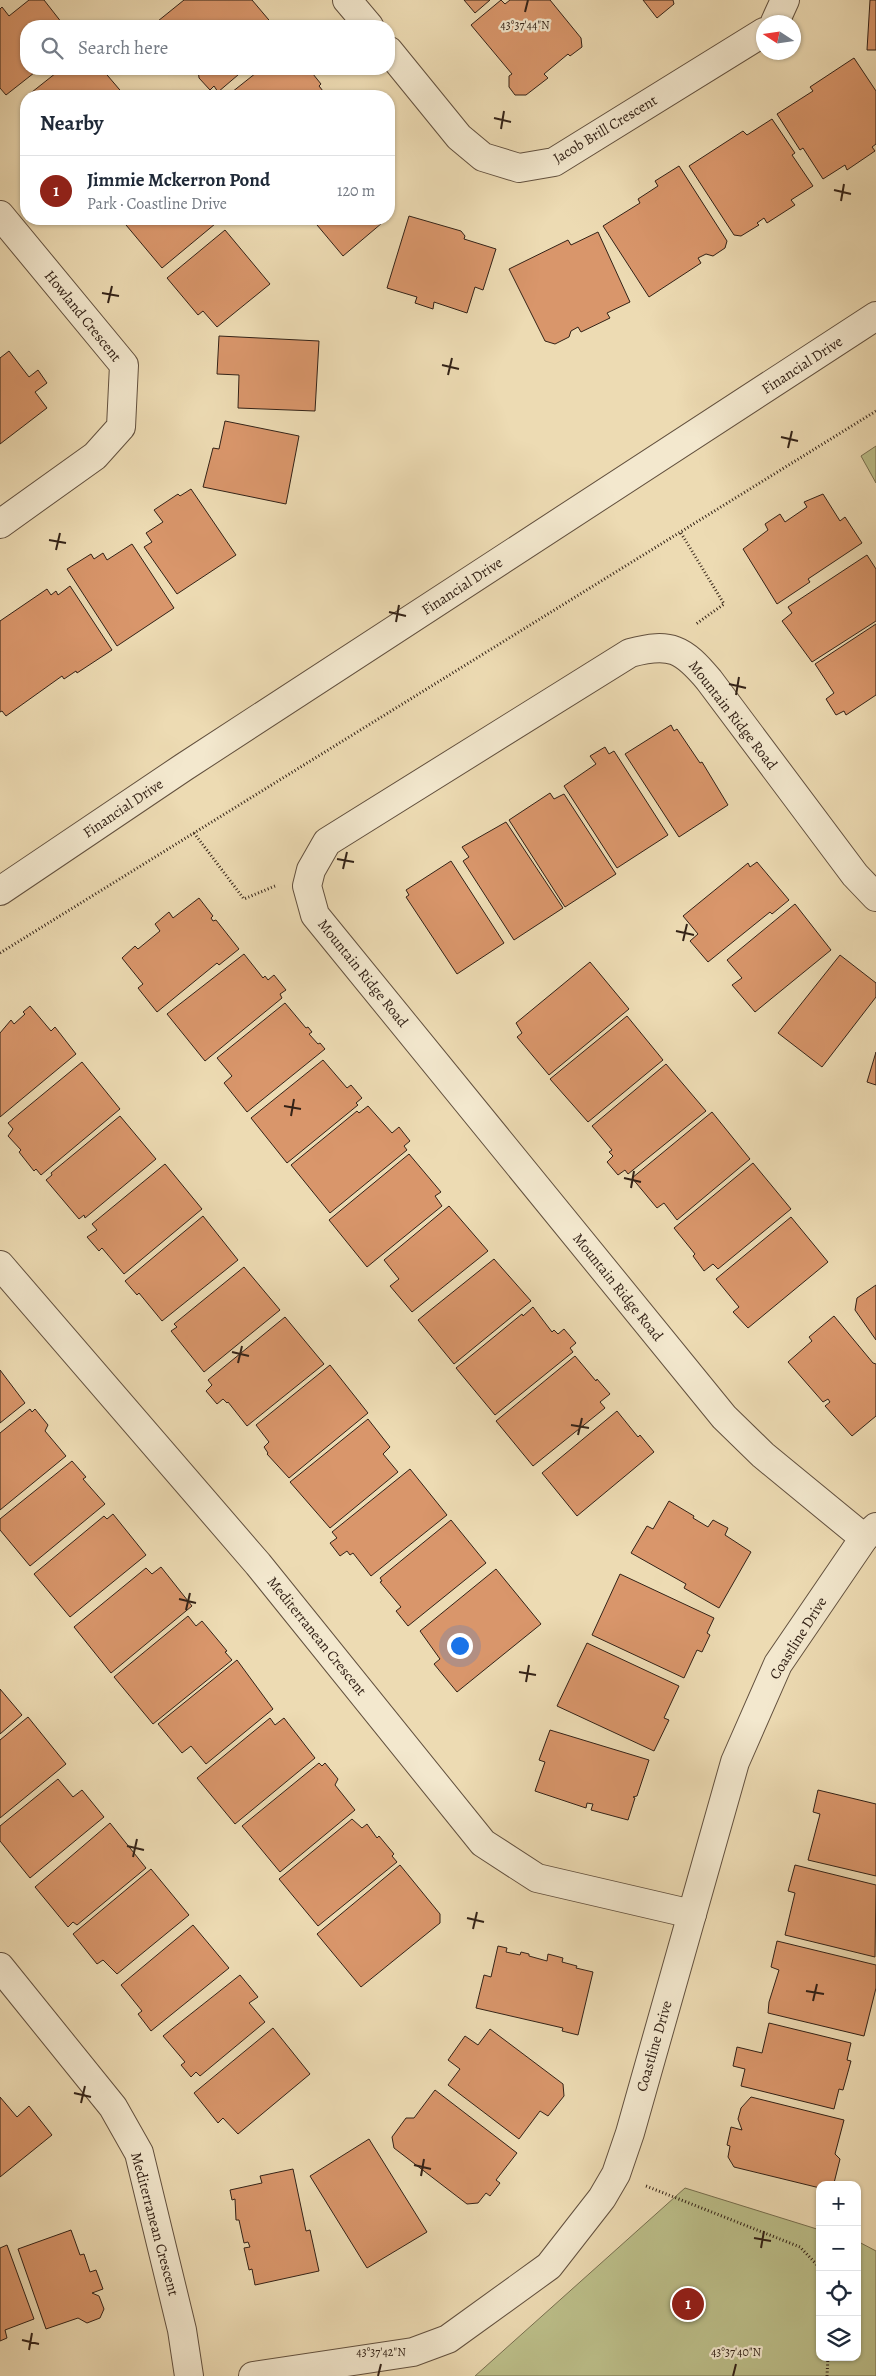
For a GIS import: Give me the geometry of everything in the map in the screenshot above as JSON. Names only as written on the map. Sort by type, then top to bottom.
[{"type":"street","points":[[348,0],[364,20]]},
{"type":"street","points":[[778,15],[785,0]]},
{"type":"street","name":"Jacob Brill Crescent","points":[[395,58],[459,137],[483,157],[518,168],[554,162],[756,37]]},
{"type":"street","name":"Howland Crescent","points":[[0,215],[124,365],[122,427],[95,456],[0,524]]},
{"type":"street","name":"Financial Drive","points":[[0,891],[192,761],[876,316]]},
{"type":"street","name":"Mountain Ridge Road","points":[[870,1532],[764,1455],[724,1417],[315,915],[307,886],[311,870],[327,842],[630,653],[652,647],[665,647],[680,652],[693,661],[855,875],[876,897]]},
{"type":"street","name":"Mediterranean Crescent","points":[[0,1265],[258,1564],[483,1842],[537,1878],[692,1914]]},
{"type":"street","name":"Coastline Drive","points":[[253,2376],[413,2352],[448,2339],[549,2266],[602,2198],[616,2174],[630,2134],[735,1762],[778,1664],[870,1532]]},
{"type":"street","name":"Mediterranean Crescent","points":[[0,1967],[113,2107],[139,2153],[182,2330],[189,2376]]},
{"type":"path","points":[[0,953],[876,411]]},
{"type":"path","points":[[665,647],[724,604],[681,533]]},
{"type":"path","points":[[194,833],[244,899],[311,870]]},
{"type":"path","points":[[616,2174],[800,2247],[816,2264]]},
{"type":"path","points":[[827,2376],[828,2361]]},
{"type":"green space","points":[[876,446],[876,483],[861,456]]},
{"type":"green space","points":[[685,2188],[816,2229],[816,2361],[861,2361],[861,2243],[876,2251],[876,2376],[475,2376]]},
{"type":"building","points":[[29,0],[44,0],[60,20],[20,20],[20,75],[31,75],[6,95],[0,88],[0,9],[2,7],[9,16]]},
{"type":"building","points":[[184,0],[252,0],[269,20],[159,20]]},
{"type":"building","points":[[464,0],[490,0],[475,13]]},
{"type":"building","points":[[501,0],[505,4],[510,0],[550,0],[581,38],[582,47],[570,56],[568,54],[544,74],[548,78],[526,95],[515,95],[509,87],[509,76],[512,74],[471,25]]},
{"type":"building","points":[[643,0],[673,0],[674,4],[657,18]]},
{"type":"building","points":[[870,0],[876,0],[876,50],[867,50]]},
{"type":"building","points":[[854,58],[876,91],[876,144],[872,147],[875,151],[847,170],[845,165],[823,179],[803,148],[800,150],[777,114],[813,91],[810,87]]},
{"type":"building","points":[[53,75],[107,75],[120,90],[35,90]]},
{"type":"building","points":[[199,75],[238,75],[220,90],[217,90],[214,86],[210,90],[199,78]]},
{"type":"building","points":[[253,75],[314,75],[321,84],[319,86],[322,90],[235,90]]},
{"type":"building","points":[[772,119],[795,153],[792,155],[813,186],[791,200],[795,205],[767,223],[764,218],[757,223],[759,225],[741,236],[734,235],[689,166],[743,131],[747,135]]},
{"type":"building","points":[[679,166],[727,241],[725,248],[713,256],[706,254],[698,258],[701,263],[649,297],[603,226],[640,203],[638,199],[658,186],[655,181]]},
{"type":"building","points":[[409,216],[461,231],[465,236],[464,239],[496,249],[483,290],[475,287],[467,313],[434,302],[433,309],[415,303],[417,297],[387,288]]},
{"type":"building","points":[[126,225],[214,225],[162,268]]},
{"type":"building","points":[[317,225],[380,225],[343,256]]},
{"type":"building","points":[[225,230],[270,284],[217,327],[203,311],[198,315],[167,278]]},
{"type":"building","points":[[598,232],[630,302],[607,313],[610,318],[581,332],[578,327],[571,331],[569,337],[555,344],[545,341],[509,269],[568,240],[571,245]]},
{"type":"building","points":[[219,336],[319,341],[315,411],[238,408],[239,375],[217,374]]},
{"type":"building","points":[[9,351],[29,377],[38,370],[47,383],[35,392],[47,408],[0,444],[0,358]]},
{"type":"building","points":[[225,421],[299,436],[286,504],[203,487],[213,448],[219,449]]},
{"type":"building","points":[[191,489],[236,555],[177,594],[144,547],[152,542],[146,533],[163,522],[154,510],[178,494],[180,496]]},
{"type":"building","points":[[823,494],[840,521],[845,517],[862,543],[808,579],[810,582],[777,604],[743,549],[768,530],[765,524],[780,514],[785,522],[807,507],[804,502]]},
{"type":"building","points":[[132,544],[174,608],[117,646],[67,569],[91,554],[94,559],[103,553],[107,560]]},
{"type":"building","points":[[867,555],[876,569],[876,621],[812,662],[782,621],[792,613],[788,607]]},
{"type":"building","points":[[70,586],[112,650],[77,673],[76,671],[64,679],[62,676],[6,716],[2,711],[0,712],[0,621],[47,589],[51,595],[56,591],[58,595]]},
{"type":"building","points":[[876,624],[876,695],[846,715],[844,711],[836,715],[826,699],[834,693],[815,664]]},
{"type":"building","points":[[671,725],[674,731],[677,729],[700,763],[702,762],[728,805],[679,837],[625,754]]},
{"type":"building","points":[[605,747],[609,754],[614,751],[668,835],[617,868],[564,786],[596,764],[590,756]]},
{"type":"building","points":[[550,793],[554,799],[564,794],[616,874],[565,907],[509,820]]},
{"type":"building","points":[[506,822],[563,908],[514,940],[463,861],[469,857],[462,847]]},
{"type":"building","points":[[451,861],[504,943],[457,974],[406,897],[409,895],[406,890]]},
{"type":"building","points":[[757,862],[789,900],[772,914],[770,912],[708,962],[690,941],[698,934],[683,916],[748,863],[750,867]]},
{"type":"building","points":[[199,898],[213,916],[211,918],[213,921],[216,920],[239,949],[219,965],[217,963],[157,1012],[138,988],[143,984],[122,958],[135,946],[138,949],[160,931],[155,924],[169,912],[173,918]]},
{"type":"building","points":[[795,904],[831,950],[755,1012],[732,985],[742,978],[727,960]]},
{"type":"building","points":[[244,954],[263,978],[265,976],[268,980],[274,975],[286,990],[280,994],[282,998],[205,1061],[167,1014]]},
{"type":"building","points":[[840,955],[876,983],[876,997],[822,1067],[778,1033]]},
{"type":"building","points":[[590,962],[629,1009],[549,1075],[517,1037],[522,1033],[516,1023]]},
{"type":"building","points":[[285,1003],[306,1028],[308,1027],[312,1032],[309,1034],[325,1049],[247,1112],[224,1083],[232,1076],[217,1058]]},
{"type":"building","points":[[30,1006],[51,1031],[55,1027],[76,1054],[0,1117],[0,1033],[11,1020],[14,1024],[25,1014],[23,1012]]},
{"type":"building","points":[[627,1016],[663,1060],[588,1122],[550,1079]]},
{"type":"building","points":[[876,1052],[876,1085],[867,1082]]},
{"type":"building","points":[[323,1060],[347,1088],[351,1085],[362,1098],[356,1103],[358,1105],[287,1163],[251,1118]]},
{"type":"building","points":[[82,1062],[120,1109],[41,1175],[36,1169],[34,1171],[19,1152],[21,1150],[8,1136],[13,1129],[8,1123]]},
{"type":"building","points":[[666,1064],[706,1111],[628,1174],[625,1170],[618,1175],[607,1162],[613,1156],[609,1152],[612,1150],[592,1126]]},
{"type":"building","points":[[368,1106],[392,1133],[399,1127],[410,1141],[404,1146],[407,1150],[330,1213],[291,1165],[357,1111],[359,1113]]},
{"type":"building","points":[[712,1112],[750,1159],[677,1220],[664,1203],[657,1208],[632,1178]]},
{"type":"building","points":[[120,1116],[156,1159],[85,1218],[84,1215],[79,1219],[46,1180],[52,1175],[51,1173]]},
{"type":"building","points":[[409,1154],[441,1192],[435,1196],[442,1206],[367,1267],[329,1220]]},
{"type":"building","points":[[753,1163],[791,1209],[718,1269],[713,1264],[704,1271],[693,1256],[695,1254],[674,1228]]},
{"type":"building","points":[[165,1164],[202,1209],[124,1274],[102,1248],[99,1251],[87,1237],[97,1230],[92,1224]]},
{"type":"building","points":[[449,1206],[488,1251],[412,1312],[390,1286],[399,1279],[384,1260]]},
{"type":"building","points":[[203,1216],[238,1260],[162,1321],[139,1293],[137,1295],[125,1281]]},
{"type":"building","points":[[791,1217],[828,1262],[748,1328],[733,1312],[739,1307],[716,1279]]},
{"type":"building","points":[[494,1259],[531,1301],[454,1364],[418,1320]]},
{"type":"building","points":[[244,1267],[280,1310],[204,1372],[171,1331],[177,1327],[174,1324]]},
{"type":"building","points":[[876,1285],[876,1340],[855,1310],[857,1298]]},
{"type":"building","points":[[533,1307],[552,1332],[554,1330],[558,1334],[564,1329],[576,1343],[570,1348],[573,1352],[495,1415],[456,1368]]},
{"type":"building","points":[[834,1316],[873,1363],[876,1364],[876,1416],[852,1436],[825,1406],[830,1402],[828,1399],[823,1402],[788,1362],[812,1341],[809,1337]]},
{"type":"building","points":[[285,1317],[324,1364],[247,1426],[228,1402],[223,1399],[217,1404],[206,1391],[212,1385],[208,1380]]},
{"type":"building","points":[[575,1356],[610,1394],[600,1402],[605,1408],[533,1466],[496,1421]]},
{"type":"building","points":[[330,1365],[368,1413],[289,1478],[267,1454],[264,1447],[269,1442],[256,1425]]},
{"type":"building","points":[[0,1370],[25,1403],[0,1423]]},
{"type":"building","points":[[30,1409],[32,1412],[35,1409],[48,1425],[45,1431],[66,1456],[0,1510],[0,1433]]},
{"type":"building","points":[[617,1411],[638,1437],[640,1435],[654,1452],[577,1516],[542,1473]]},
{"type":"building","points":[[368,1419],[390,1447],[383,1454],[398,1472],[330,1528],[290,1482]]},
{"type":"building","points":[[72,1461],[86,1477],[83,1479],[105,1504],[30,1566],[0,1530],[0,1519]]},
{"type":"building","points":[[410,1469],[447,1515],[371,1576],[353,1553],[350,1555],[347,1551],[340,1556],[330,1543],[337,1538],[332,1532]]},
{"type":"building","points":[[669,1501],[708,1527],[713,1520],[728,1528],[725,1535],[751,1552],[719,1608],[684,1588],[686,1584],[631,1553],[647,1526],[653,1529]]},
{"type":"building","points":[[113,1514],[146,1555],[70,1617],[34,1574],[104,1516],[107,1519]]},
{"type":"building","points":[[451,1520],[486,1563],[408,1626],[396,1611],[401,1607],[380,1582],[382,1581],[380,1578]]},
{"type":"building","points":[[161,1567],[192,1606],[111,1673],[74,1627],[146,1568],[152,1574]]},
{"type":"building","points":[[496,1569],[541,1624],[457,1692],[434,1664],[440,1659],[420,1631]]},
{"type":"building","points":[[620,1574],[714,1618],[707,1633],[710,1635],[702,1652],[697,1650],[684,1678],[592,1635]]},
{"type":"building","points":[[188,1616],[196,1626],[202,1621],[227,1651],[225,1652],[232,1660],[153,1724],[114,1677]]},
{"type":"building","points":[[587,1643],[679,1686],[664,1718],[669,1720],[654,1751],[557,1706]]},
{"type":"building","points":[[237,1660],[273,1709],[206,1764],[191,1746],[182,1753],[158,1724]]},
{"type":"building","points":[[0,1689],[22,1715],[0,1734]]},
{"type":"building","points":[[28,1717],[66,1764],[0,1818],[0,1740]]},
{"type":"building","points":[[270,1718],[275,1725],[284,1718],[315,1758],[235,1824],[197,1778]]},
{"type":"building","points":[[550,1730],[649,1760],[637,1796],[633,1797],[635,1798],[628,1820],[591,1810],[593,1804],[587,1803],[586,1808],[535,1791],[545,1762],[539,1760]]},
{"type":"building","points":[[319,1763],[322,1766],[325,1763],[338,1779],[335,1785],[355,1810],[280,1872],[242,1826]]},
{"type":"building","points":[[58,1779],[73,1797],[82,1790],[104,1817],[30,1878],[0,1841],[0,1826]]},
{"type":"building","points":[[818,1790],[876,1804],[876,1876],[808,1860],[820,1814],[813,1812]]},
{"type":"building","points":[[352,1819],[362,1828],[367,1824],[377,1838],[379,1836],[394,1854],[392,1856],[397,1862],[318,1926],[279,1879]]},
{"type":"building","points":[[110,1823],[146,1868],[77,1925],[73,1922],[68,1927],[35,1887]]},
{"type":"building","points":[[400,1865],[440,1914],[440,1923],[361,1987],[317,1934]]},
{"type":"building","points":[[795,1865],[876,1885],[875,1957],[785,1935],[795,1893],[788,1891]]},
{"type":"building","points":[[151,1869],[189,1915],[117,1974],[103,1960],[97,1964],[73,1934]]},
{"type":"building","points":[[193,1925],[229,1968],[151,2031],[138,2014],[142,2011],[121,1985]]},
{"type":"building","points":[[777,1941],[876,1965],[876,1988],[864,2036],[768,2013],[769,2002],[779,1970],[771,1967]]},
{"type":"building","points":[[498,1946],[507,1948],[506,1952],[520,1955],[521,1952],[547,1961],[548,1954],[563,1958],[562,1962],[593,1972],[578,2035],[562,2031],[563,2028],[476,2008],[484,1975],[491,1977]]},
{"type":"building","points":[[240,1975],[258,1997],[249,2003],[265,2022],[200,2076],[196,2072],[191,2077],[181,2065],[185,2062],[163,2036]]},
{"type":"building","points":[[769,2023],[851,2043],[847,2060],[851,2061],[843,2090],[839,2089],[834,2109],[741,2086],[745,2069],[733,2066],[737,2047],[762,2053]]},
{"type":"building","points":[[273,2028],[310,2074],[238,2134],[223,2118],[218,2123],[194,2093]]},
{"type":"building","points":[[490,2029],[563,2084],[564,2096],[548,2116],[540,2111],[519,2139],[448,2085],[460,2069],[448,2060],[465,2036],[478,2045]]},
{"type":"building","points":[[435,2090],[517,2153],[496,2180],[500,2183],[490,2196],[486,2193],[478,2203],[467,2204],[394,2148],[392,2137],[406,2118],[414,2118]]},
{"type":"building","points":[[0,2097],[17,2117],[29,2106],[52,2135],[0,2177]]},
{"type":"building","points":[[751,2097],[844,2120],[835,2154],[840,2159],[834,2181],[816,2181],[816,2187],[734,2167],[728,2157],[730,2146],[727,2145],[731,2127],[742,2130],[738,2119],[741,2108]]},
{"type":"building","points":[[369,2139],[427,2232],[367,2268],[310,2176]]},
{"type":"building","points":[[293,2169],[306,2231],[310,2230],[319,2271],[255,2285],[252,2269],[249,2270],[244,2248],[250,2247],[248,2242],[244,2243],[239,2220],[236,2220],[235,2199],[232,2200],[230,2190],[262,2183],[260,2176]]},
{"type":"building","points":[[71,2230],[80,2255],[84,2254],[90,2272],[96,2270],[103,2289],[92,2293],[99,2296],[104,2309],[100,2318],[87,2323],[78,2318],[46,2329],[18,2249]]},
{"type":"building","points":[[7,2245],[34,2319],[5,2330],[7,2338],[0,2341],[0,2248]]},
{"type":"place","name":"Jimmie Mckerron Pond","points":[[688,2304]]}]
